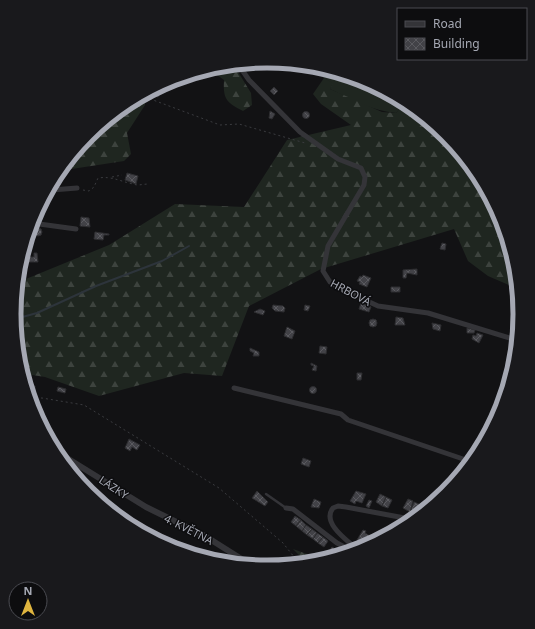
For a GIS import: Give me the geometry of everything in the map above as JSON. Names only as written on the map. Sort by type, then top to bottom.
[{"type":"street","name":"HRBOVÁ","points":[[242,70],[249,80],[300,132],[338,159],[361,168],[366,177],[364,184],[328,246],[323,271],[330,282],[378,306],[428,313],[513,339]]},
{"type":"street","points":[[55,190],[76,188]]},
{"type":"street","points":[[38,224],[76,229]]},
{"type":"street","points":[[234,388],[341,414],[348,420],[466,460]]},
{"type":"street","name":"LÁZKY","points":[[68,459],[146,507]]},
{"type":"street","points":[[353,545],[331,524],[329,516],[333,508],[338,506],[346,507],[406,517]]},
{"type":"street","name":"4. KVĚTNA","points":[[146,507],[205,536],[242,559]]},
{"type":"street","points":[[286,508],[293,510],[337,543],[347,548]]},
{"type":"lane","points":[[266,494],[286,508]]},
{"type":"path","points":[[149,98],[220,125],[238,124],[305,143]]},
{"type":"path","points":[[76,188],[89,191],[94,188],[98,178],[122,175]]},
{"type":"path","points":[[112,177],[136,185],[149,184]]},
{"type":"path","points":[[36,398],[84,405],[219,488],[283,543],[296,559]]},
{"type":"green space","points":[[237,70],[251,93],[252,105],[243,111],[229,102],[224,92],[224,80],[215,74]]},
{"type":"green space","points":[[316,73],[347,81],[377,93],[401,108],[396,113],[379,110],[362,104],[330,89],[332,83]]},
{"type":"green space","points":[[324,78],[333,83],[330,89],[382,112],[396,113],[401,108],[418,119],[442,140],[463,164],[489,205],[506,251],[512,286],[488,276],[468,261],[454,229],[321,269],[249,306],[222,376],[184,373],[99,396],[45,377],[28,374],[23,347],[21,314],[23,280],[109,245],[175,204],[244,207],[287,140],[351,125],[321,104],[313,94]]},
{"type":"green space","points":[[145,100],[145,105],[127,133],[131,154],[124,161],[68,169],[82,152],[105,129]]},
{"type":"green space","points":[[293,549],[314,556],[303,559]]},
{"type":"building","points":[[274,87],[278,91],[274,95],[270,91]]},
{"type":"building","points":[[161,92],[158,97],[154,95]]},
{"type":"building","points":[[270,111],[275,114],[272,119],[269,118]]},
{"type":"building","points":[[306,111],[310,115],[306,119],[302,115]]},
{"type":"building","points":[[127,173],[138,176],[136,184],[125,180]]},
{"type":"building","points":[[81,217],[89,218],[90,227],[80,226]]},
{"type":"building","points":[[37,228],[41,229],[41,235],[35,235]]},
{"type":"building","points":[[95,232],[109,235],[104,235],[103,240],[94,239]]},
{"type":"building","points":[[442,243],[446,244],[445,250],[440,249]]},
{"type":"building","points":[[34,253],[37,253],[38,262],[27,262],[28,257],[34,257]]},
{"type":"building","points":[[417,269],[417,275],[407,273],[406,278],[403,278],[403,270]]},
{"type":"building","points":[[363,275],[371,278],[367,287],[359,284],[360,282],[357,281],[360,276],[362,277]]},
{"type":"building","points":[[391,287],[400,287],[400,292],[391,292]]},
{"type":"building","points":[[361,303],[371,307],[369,312],[359,309]]},
{"type":"building","points":[[273,305],[283,306],[285,308],[284,312],[275,311],[272,308]]},
{"type":"building","points":[[305,305],[310,306],[308,311],[304,310]]},
{"type":"building","points":[[260,309],[265,311],[263,315],[254,312]]},
{"type":"building","points":[[396,317],[403,318],[405,325],[395,325]]},
{"type":"building","points":[[373,319],[376,320],[376,326],[373,327],[370,326],[369,323],[370,320]]},
{"type":"building","points":[[432,323],[441,325],[440,331],[433,329]]},
{"type":"building","points":[[287,327],[295,331],[292,339],[284,336]]},
{"type":"building","points":[[467,328],[475,330],[474,333],[467,333]]},
{"type":"building","points":[[477,333],[483,335],[479,343],[472,339],[473,335],[476,336]]},
{"type":"building","points":[[320,346],[327,347],[326,354],[319,353]]},
{"type":"building","points":[[250,348],[259,352],[259,356],[253,356],[254,353],[250,351]]},
{"type":"building","points":[[311,363],[317,366],[316,371],[312,370],[314,366],[311,365]]},
{"type":"building","points":[[357,373],[362,373],[361,380],[357,380]]},
{"type":"building","points":[[32,386],[35,386],[35,393],[34,393]]},
{"type":"building","points":[[313,386],[316,387],[316,393],[313,394],[310,393],[309,390],[310,387]]},
{"type":"building","points":[[58,387],[66,389],[65,393],[57,391]]},
{"type":"building","points":[[129,439],[140,445],[137,450],[132,447],[130,451],[125,448]]},
{"type":"building","points":[[303,458],[311,461],[309,467],[301,464]]},
{"type":"building","points":[[93,489],[105,496],[103,498]]},
{"type":"building","points":[[257,491],[268,502],[265,506],[252,498]]},
{"type":"building","points":[[356,491],[366,494],[362,503],[356,501],[355,504],[350,501]]},
{"type":"building","points":[[380,494],[386,497],[382,506],[376,502]]},
{"type":"building","points":[[386,497],[392,500],[388,508],[382,506]]},
{"type":"building","points":[[314,499],[321,502],[319,508],[311,507]]},
{"type":"building","points":[[408,499],[413,501],[410,512],[403,508]]},
{"type":"building","points":[[369,500],[372,501],[369,508],[366,506]]},
{"type":"building","points":[[414,502],[421,505],[415,512],[411,510]]},
{"type":"building","points":[[295,516],[301,520],[296,526],[291,522]]},
{"type":"building","points":[[301,520],[306,525],[302,531],[296,526]]},
{"type":"building","points":[[306,525],[312,529],[307,535],[302,531]]},
{"type":"building","points":[[312,529],[317,533],[313,539],[307,535]]},
{"type":"building","points":[[363,530],[370,536],[368,540],[362,542],[357,540]]},
{"type":"building","points":[[317,533],[323,537],[318,543],[313,539]]},
{"type":"building","points":[[323,537],[328,541],[324,547],[318,543]]},
{"type":"building","points":[[332,547],[337,550],[331,553],[329,551]]},
{"type":"waterway","points":[[21,317],[37,313],[96,286],[162,261],[189,246]]}]
